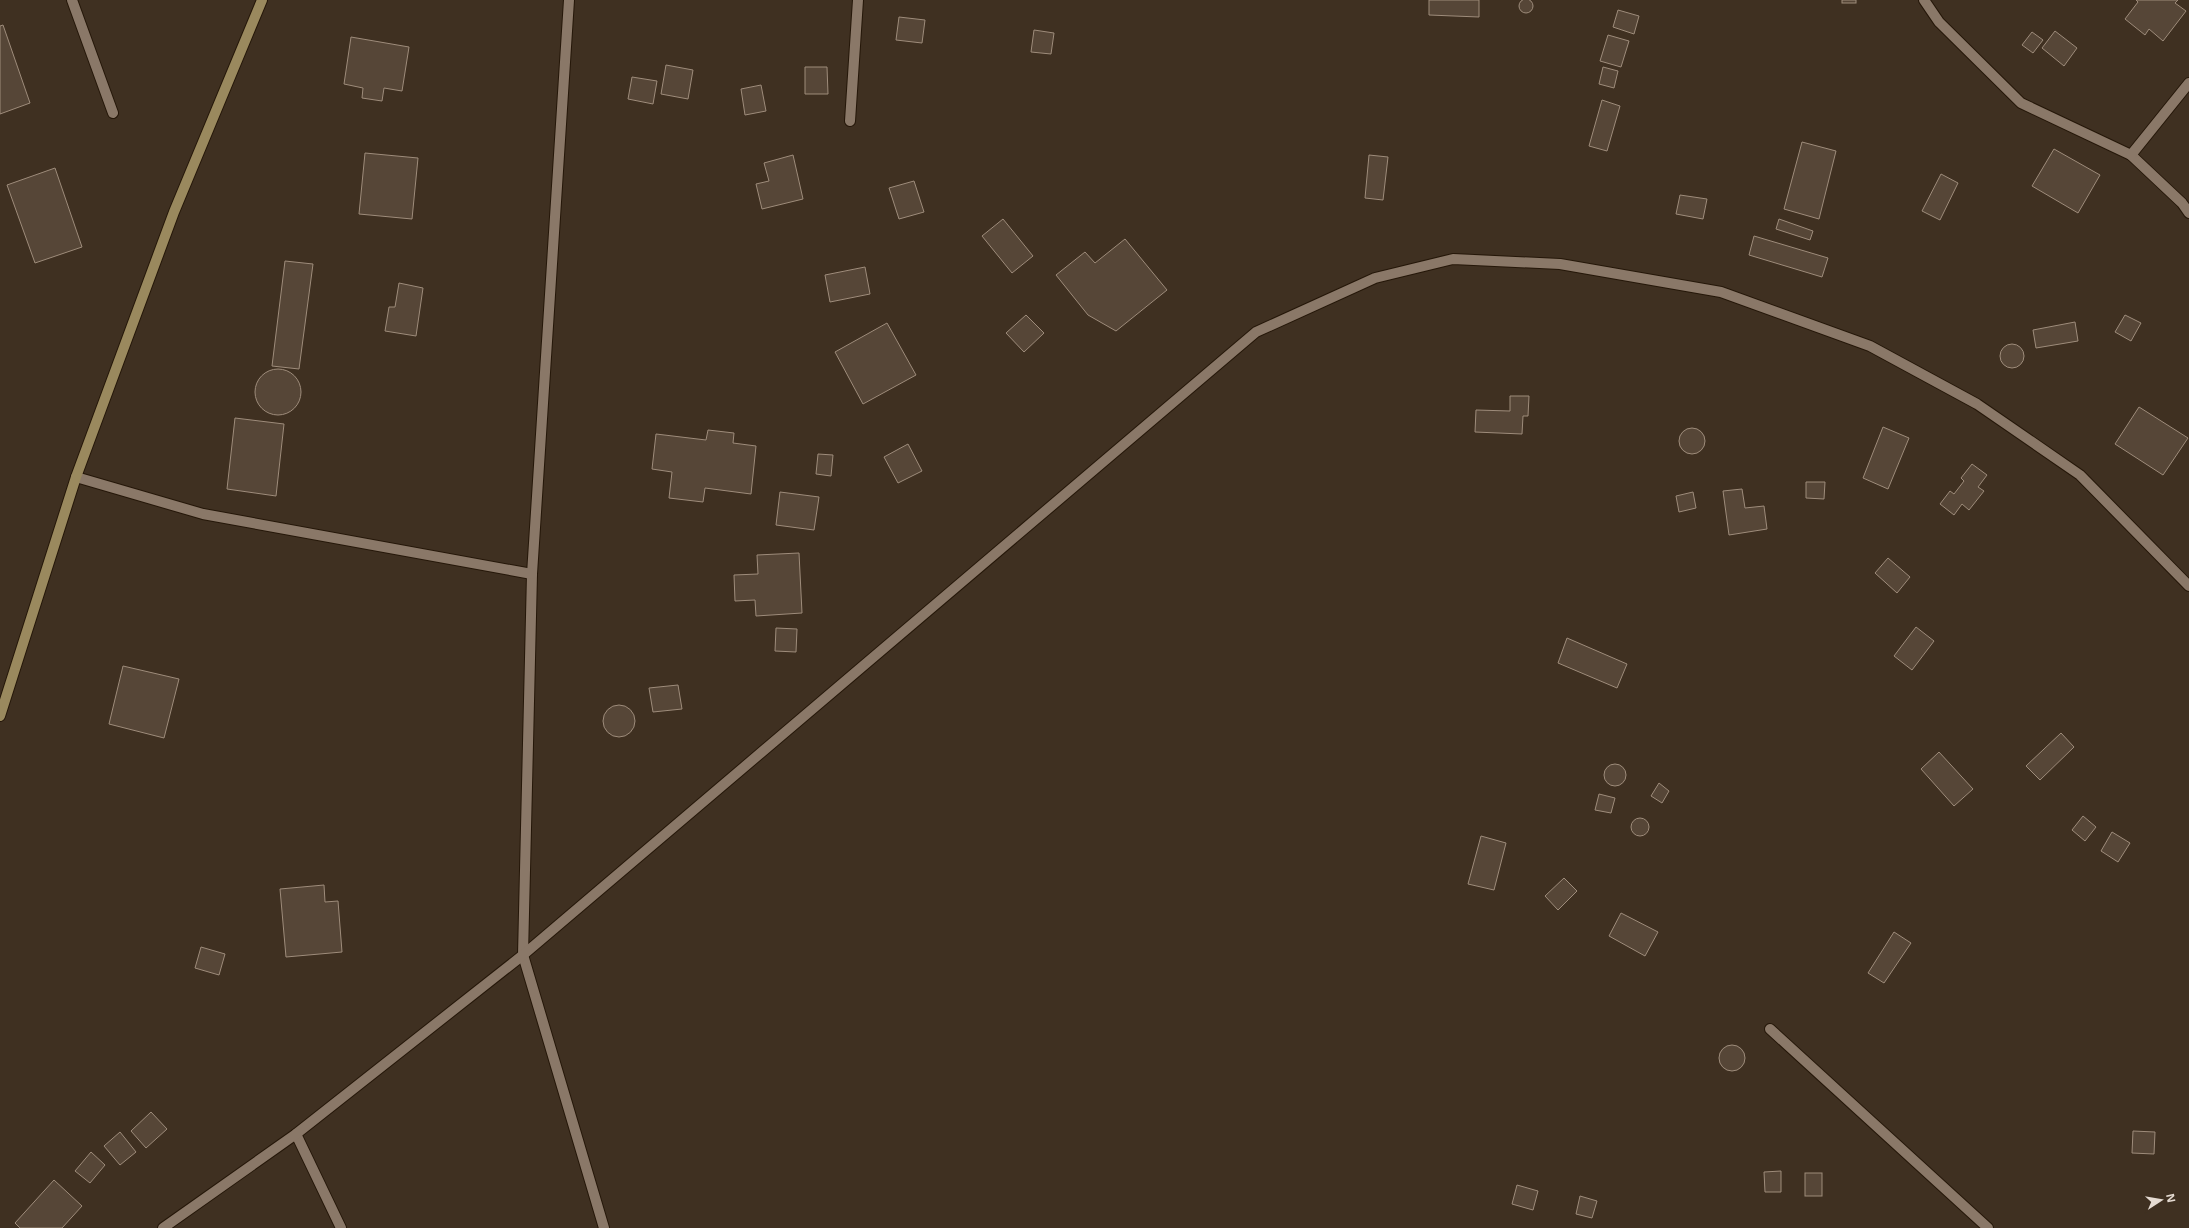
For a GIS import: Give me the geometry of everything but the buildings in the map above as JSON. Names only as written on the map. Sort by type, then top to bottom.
[{"type":"street","points":[[72,0],[113,113]]},
{"type":"street","points":[[0,716],[76,477],[174,212],[262,0]]},
{"type":"street","points":[[569,0],[532,574],[523,955],[604,1228]]},
{"type":"street","points":[[850,121],[858,0]]},
{"type":"street","points":[[1924,0],[1939,22],[2021,103],[2131,155],[2182,203],[2189,213]]},
{"type":"street","points":[[2131,155],[2189,83]]},
{"type":"street","points":[[163,1228],[296,1134],[523,955],[1256,332],[1375,278],[1453,259],[1560,264],[1721,292],[1870,346],[1977,404],[2080,476],[2189,586]]},
{"type":"street","points":[[76,477],[203,514],[532,574]]},
{"type":"street","points":[[1770,1029],[1988,1228]]},
{"type":"street","points":[[296,1134],[341,1228]]}]
